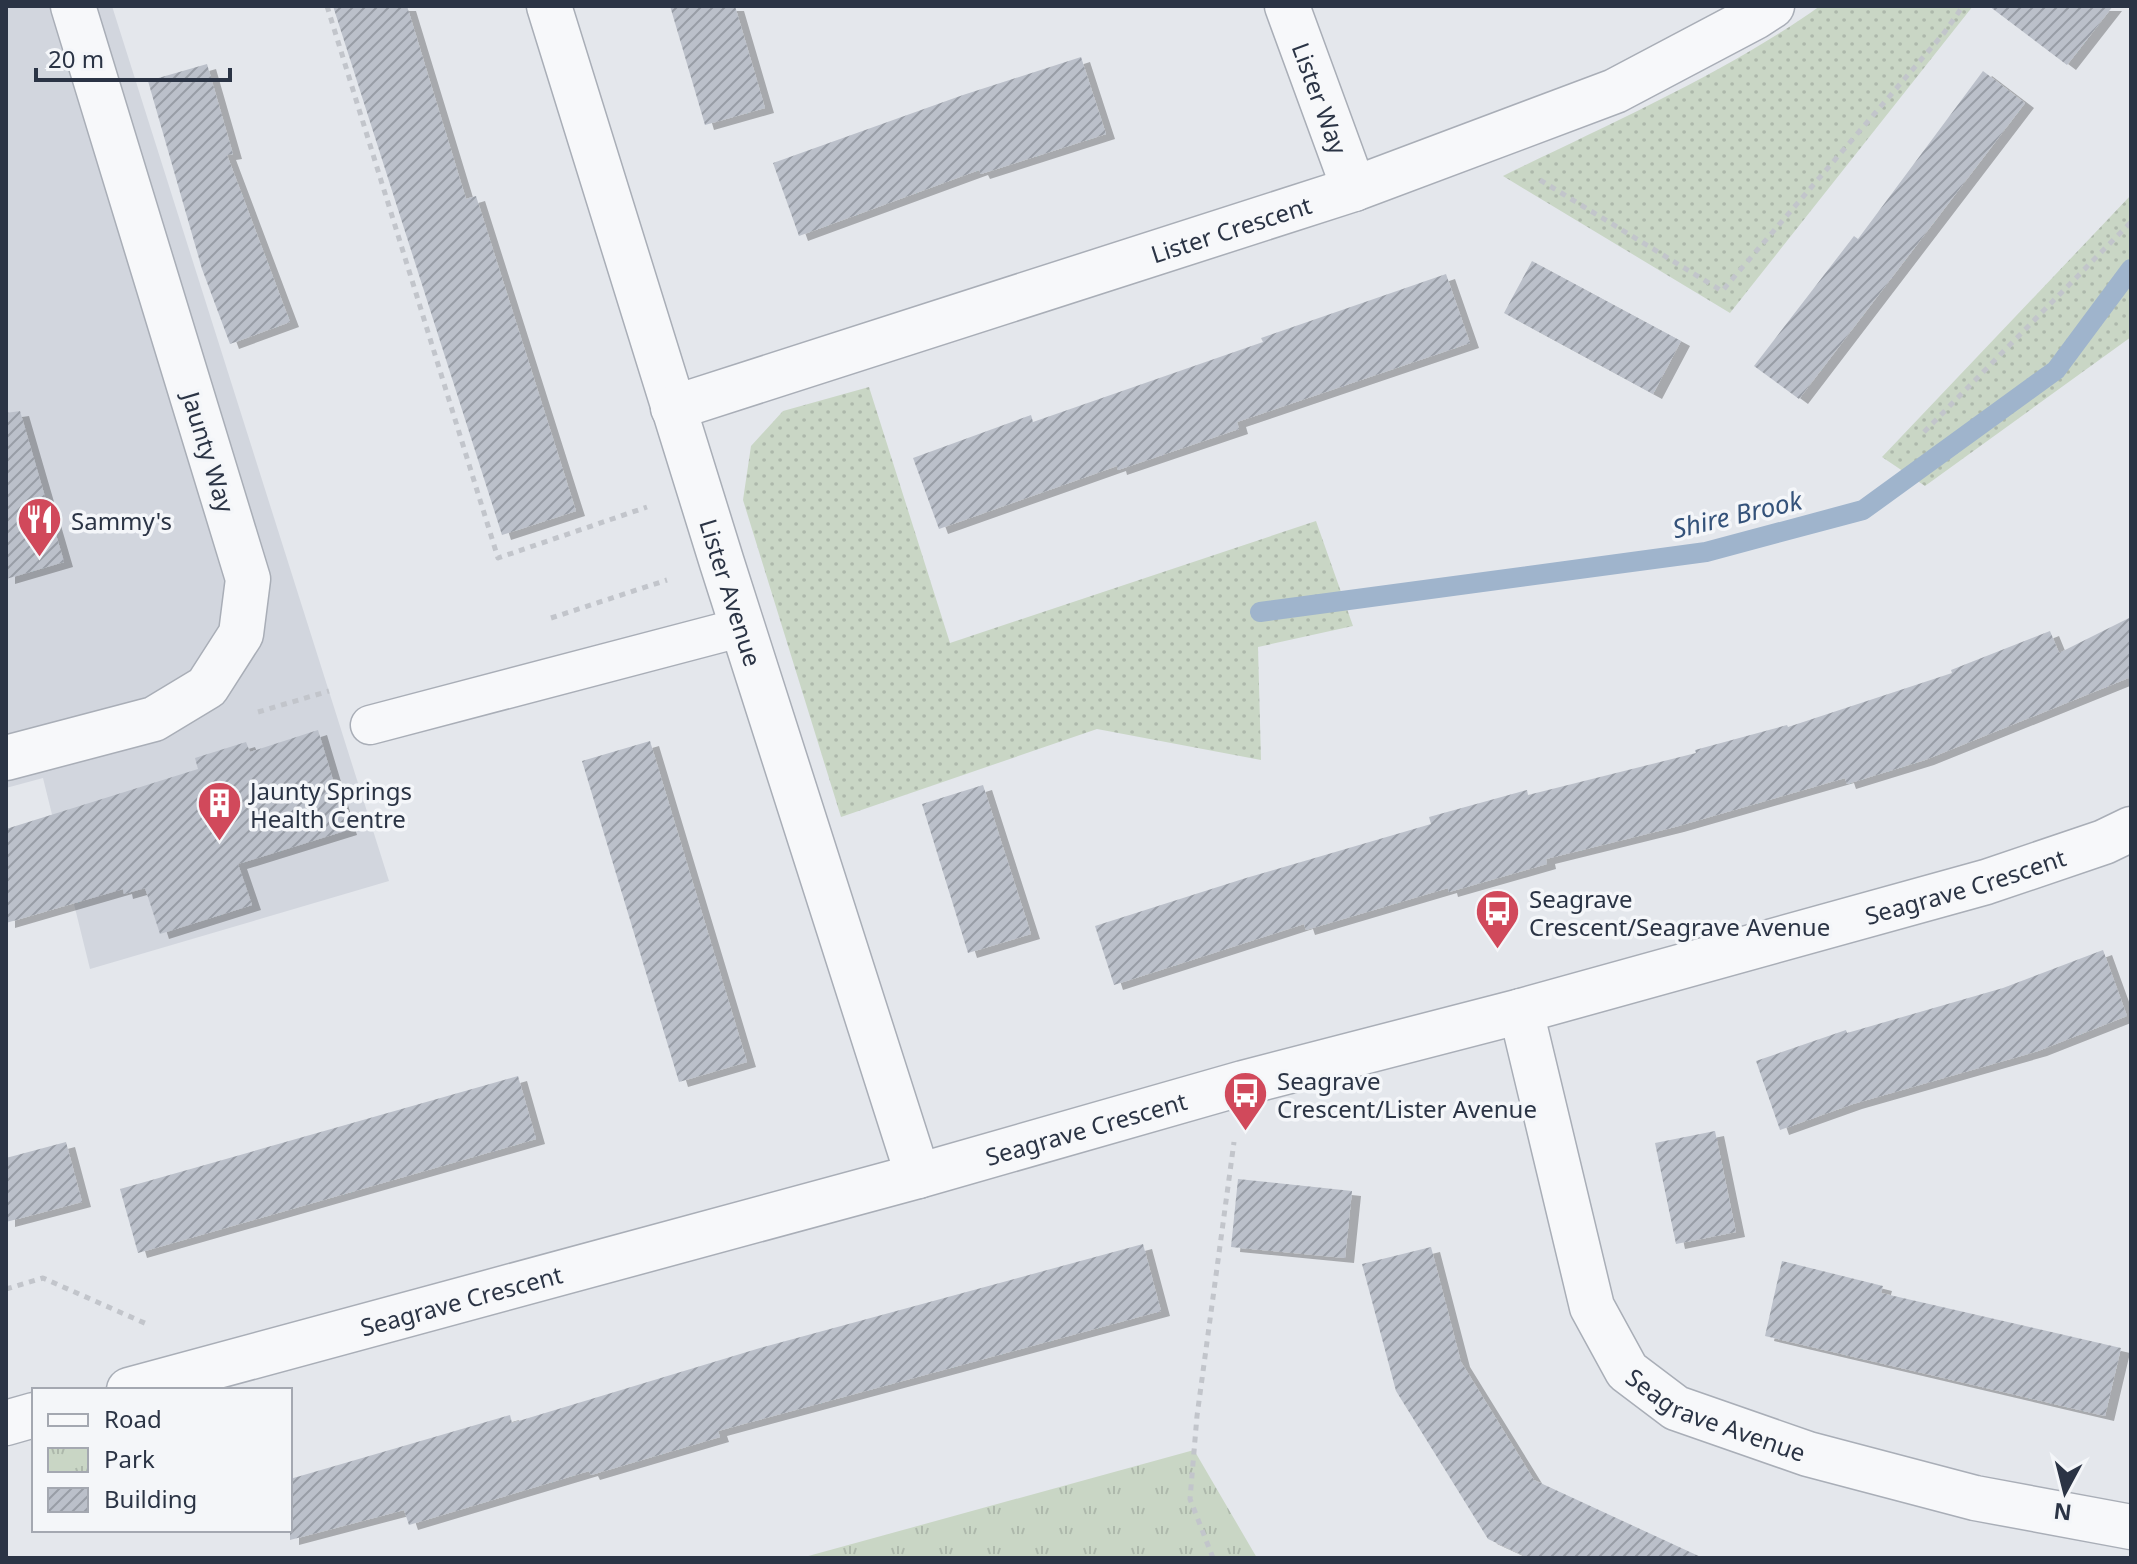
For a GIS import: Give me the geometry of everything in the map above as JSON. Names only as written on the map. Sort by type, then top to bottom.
[{"type":"street","name":"Jaunty Way","points":[[6,758],[154,719],[207,687],[241,634],[248,579],[73,6]]},
{"type":"street","name":"Lister Avenue","points":[[549,6],[673,408],[918,1176]]},
{"type":"street","name":"Lister Way","points":[[1287,6],[1354,189]]},
{"type":"street","name":"Lister Crescent","points":[[673,408],[1354,189],[1615,91],[1772,6]]},
{"type":"street","name":"Seagrave Crescent","points":[[137,1388],[1986,882],[2104,842],[2131,829]]},
{"type":"street","name":"Seagrave Avenue","points":[[1521,1011],[1592,1307],[1627,1371],[1676,1408],[1808,1454],[1975,1498],[2131,1527]]},
{"type":"street","points":[[6,1423],[32,1416]]},
{"type":"lane","points":[[370,725],[743,627]]},
{"type":"path","points":[[327,6],[498,558],[701,490]]},
{"type":"path","points":[[1477,143],[1722,291],[1944,33],[1963,6]]},
{"type":"path","points":[[1924,432],[2131,222]]},
{"type":"path","points":[[1213,1558],[1190,1499],[1197,1416],[1243,1083]]},
{"type":"path","points":[[6,1289],[43,1278],[235,1362]]},
{"type":"shaded area","points":[[6,6],[112,6],[389,881],[90,969],[43,778],[6,788]]},
{"type":"green space","points":[[1820,6],[1973,6],[1730,313],[1503,176],[1706,76]]},
{"type":"green space","points":[[2131,195],[2131,337],[1925,486],[1882,457]]},
{"type":"green space","points":[[869,387],[950,643],[1316,521],[1353,626],[1258,647],[1261,760],[1097,729],[841,817],[743,500],[751,446],[783,411]]},
{"type":"green space","points":[[1194,1450],[1257,1558],[801,1558]]},
{"type":"building","points":[[333,6],[407,6],[466,199],[476,196],[576,511],[502,535]]},
{"type":"building","points":[[670,6],[735,6],[765,108],[705,125]]},
{"type":"building","points":[[1989,6],[2113,6],[2067,65]]},
{"type":"building","points":[[1081,57],[1106,134],[981,174],[979,170],[799,236],[773,163],[963,95]]},
{"type":"building","points":[[207,64],[233,154],[227,155],[290,322],[230,344],[202,269],[148,81]]},
{"type":"building","points":[[1983,71],[2025,103],[1799,399],[1754,366],[1854,236],[1858,239]]},
{"type":"building","points":[[1532,261],[1681,341],[1653,394],[1504,313]]},
{"type":"building","points":[[1446,274],[1470,343],[1237,422],[1239,429],[1118,470],[1117,466],[939,529],[913,458],[1031,415],[1033,422]]},
{"type":"building","points":[[20,411],[64,562],[6,579],[6,413]]},
{"type":"building","points":[[2131,617],[2131,677],[1925,760],[1847,784],[1845,778],[1675,827],[1546,859],[1547,864],[1449,892],[1448,888],[1306,930],[1304,924],[1114,985],[1095,926],[1431,824],[1429,817],[1527,790],[1528,795],[1696,753],[1695,750],[1788,727],[1952,673],[1951,670],[2050,631],[2059,653]]},
{"type":"building","name":"Jaunty Springs Health Centre","points":[[318,730],[348,830],[238,864],[252,905],[160,934],[145,888],[124,894],[123,889],[6,923],[6,829],[198,769],[195,758],[246,742],[250,752]]},
{"type":"building","points":[[650,741],[747,1062],[679,1082],[582,761]]},
{"type":"building","points":[[983,785],[1031,934],[968,953],[922,804]]},
{"type":"building","points":[[2103,950],[2127,1016],[2038,1051],[1853,1104],[1780,1130],[1756,1061],[1846,1030],[1847,1033],[2003,988]]},
{"type":"building","points":[[518,1076],[536,1139],[138,1253],[120,1189]]},
{"type":"building","points":[[1715,1131],[1736,1232],[1676,1244],[1655,1143]]},
{"type":"building","points":[[66,1142],[82,1202],[6,1222],[6,1158]]},
{"type":"building","points":[[1238,1179],[1352,1191],[1345,1258],[1231,1247]]},
{"type":"building","points":[[1143,1244],[1161,1311],[718,1431],[720,1437],[591,1475],[589,1471],[409,1525],[404,1510],[290,1540],[292,1478],[510,1415],[512,1423],[760,1348]]},
{"type":"building","points":[[1431,1247],[1461,1362],[1534,1480],[1703,1558],[1529,1558],[1488,1539],[1396,1391],[1362,1264]]},
{"type":"building","points":[[1782,1261],[1883,1286],[1881,1293],[2121,1348],[2105,1416],[1765,1336]]},
{"type":"waterway","name":"Shire Brook","points":[[1260,612],[1706,552],[1863,510],[2056,370],[2131,269]]},
{"type":"place","name":"Sammy's","points":[[40,559]]},
{"type":"place","name":"Jaunty Springs Health Centre","points":[[219,843]]},
{"type":"place","name":"Seagrave Crescent/Seagrave Avenue","points":[[1498,951]]},
{"type":"place","name":"Seagrave Crescent/Lister Avenue","points":[[1246,1133]]}]
